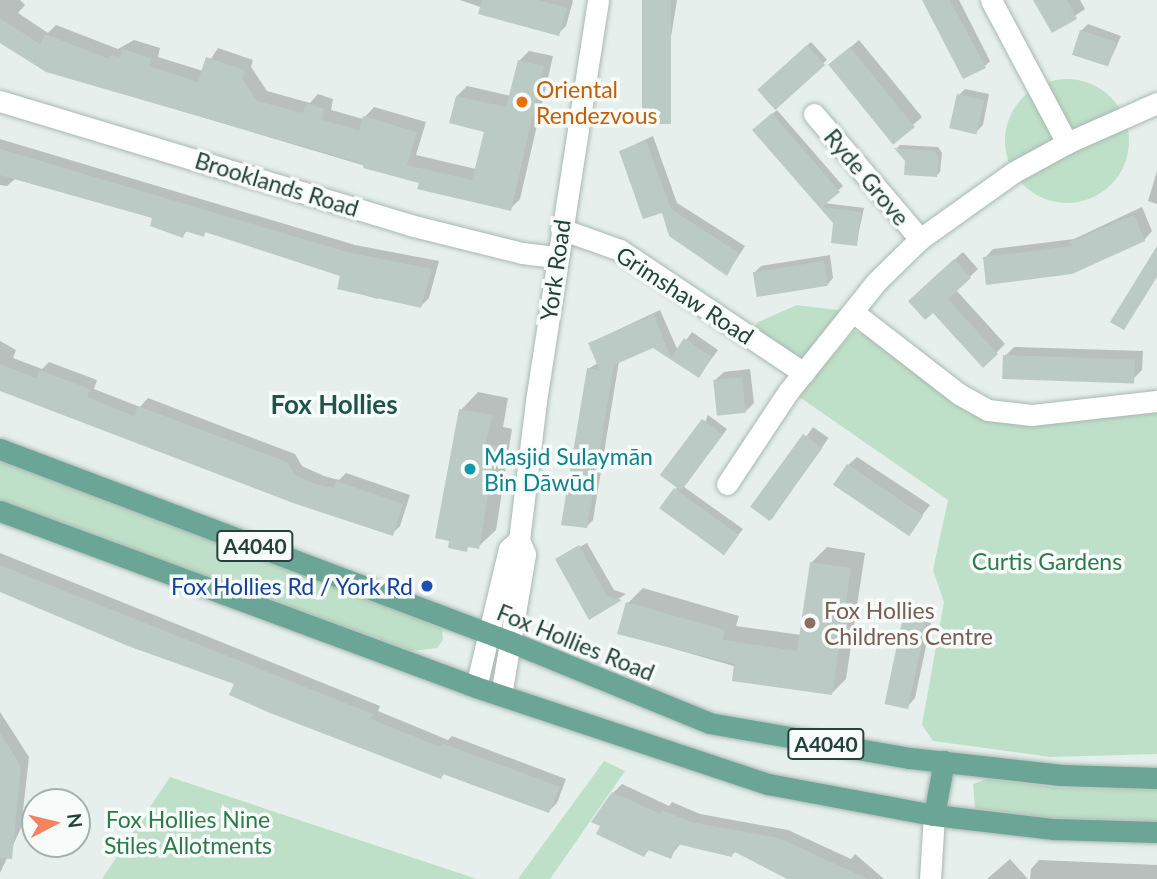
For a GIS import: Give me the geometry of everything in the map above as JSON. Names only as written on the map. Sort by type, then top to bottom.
[{"type":"main road","name":"Fox Hollies Road","points":[[0,449],[511,642],[709,723],[944,761],[1061,775],[1157,778]]},
{"type":"main road","name":"A4040","points":[[0,511],[476,687],[768,784],[934,814],[1054,829],[1157,832]]},
{"type":"main road","points":[[934,814],[944,761]]},
{"type":"street","name":"York Road","points":[[500,695],[525,554],[519,540],[561,229],[598,0]]},
{"type":"street","points":[[992,0],[1067,143]]},
{"type":"street","name":"Brooklands Road","points":[[0,101],[410,225],[522,253],[557,257]]},
{"type":"street","points":[[727,484],[804,373],[853,312],[919,239],[1002,180],[1067,143],[1157,103]]},
{"type":"street","name":"Ryde Grove","points":[[814,114],[919,239]]},
{"type":"street","name":"Grimshaw Road","points":[[561,229],[620,250],[804,373]]},
{"type":"street","points":[[853,312],[959,394],[988,410],[1032,415],[1157,401]]},
{"type":"street","name":"York Road","points":[[476,687],[509,549],[519,540]]},
{"type":"street","points":[[930,879],[934,814]]},
{"type":"green space","points":[[1067,79],[1091,84],[1111,97],[1124,117],[1129,141],[1124,165],[1111,185],[1091,198],[1067,203],[1043,198],[1023,185],[1010,165],[1005,141],[1010,117],[1023,97],[1043,84]]},
{"type":"green space","points":[[797,305],[853,312],[804,373],[747,336],[758,322]]},
{"type":"green space","name":"Curtis Gardens","points":[[854,331],[871,336],[967,408],[1157,410],[1157,754],[1050,757],[933,741],[922,725],[944,602],[933,570],[948,500],[798,396]]},
{"type":"green space","points":[[0,461],[442,629],[443,640],[437,648],[411,651],[0,500]]},
{"type":"green space","points":[[604,761],[625,771],[550,879],[518,879]]},
{"type":"green space","name":"Fox Hollies Nine Stiles Allotments","points":[[170,777],[477,879],[102,879]]},
{"type":"green space","points":[[987,779],[1061,788],[1157,790],[1157,821],[1049,818],[975,808],[973,784]]},
{"type":"building","points":[[482,0],[539,0],[567,8],[559,36],[478,14]]},
{"type":"building","points":[[642,0],[671,0],[671,124],[642,124]]},
{"type":"building","points":[[922,0],[950,0],[986,68],[963,79]]},
{"type":"building","points":[[1033,0],[1067,0],[1077,19],[1052,33]]},
{"type":"building","points":[[0,18],[40,44],[45,34],[109,59],[110,55],[120,57],[122,49],[151,58],[149,66],[198,82],[206,57],[245,70],[242,78],[257,101],[303,113],[306,103],[324,109],[322,120],[359,130],[363,116],[417,132],[407,165],[472,180],[484,132],[449,123],[456,96],[506,107],[518,60],[544,66],[511,211],[417,189],[419,183],[363,168],[364,164],[46,72],[0,43]]},
{"type":"building","points":[[1080,30],[1116,42],[1108,66],[1072,55]]},
{"type":"building","points":[[807,45],[825,65],[775,110],[757,90]]},
{"type":"building","points":[[850,47],[915,127],[893,145],[828,65]]},
{"type":"building","points":[[957,94],[984,100],[976,134],[949,128]]},
{"type":"building","points":[[772,113],[840,192],[822,207],[861,212],[857,246],[831,243],[833,223],[752,130]]},
{"type":"building","points":[[646,141],[671,209],[739,253],[727,276],[669,236],[662,213],[643,219],[619,151]]},
{"type":"building","points":[[894,148],[934,151],[939,158],[937,177],[904,175],[905,161]]},
{"type":"building","points":[[0,149],[347,252],[432,269],[421,308],[337,289],[340,276],[205,232],[204,237],[185,231],[183,238],[150,226],[152,218],[0,175]]},
{"type":"building","points":[[1134,215],[1145,241],[1072,274],[986,285],[983,257],[1071,246],[1069,242]]},
{"type":"building","points":[[1157,246],[1157,277],[1124,330],[1110,322]]},
{"type":"building","points":[[954,259],[971,278],[948,299],[998,354],[983,368],[933,313],[925,320],[908,301]]},
{"type":"building","points":[[824,261],[828,286],[757,297],[753,272]]},
{"type":"building","points":[[654,315],[671,358],[684,338],[712,357],[699,378],[653,348],[614,365],[587,528],[561,525],[587,368],[600,371],[588,343]]},
{"type":"building","points":[[1003,355],[1135,360],[1134,384],[1002,379]]},
{"type":"building","points":[[0,364],[36,378],[39,370],[90,389],[87,397],[134,416],[138,406],[287,462],[294,474],[315,484],[334,488],[336,481],[403,504],[393,536],[293,503],[0,391]]},
{"type":"building","points":[[742,377],[746,413],[717,416],[713,380]]},
{"type":"building","name":"Masjid Sulaymān Bin Dāwūd","points":[[459,409],[492,415],[486,444],[496,446],[479,549],[468,547],[467,552],[448,548],[449,541],[435,538]]},
{"type":"building","points":[[702,419],[723,435],[681,491],[660,475]]},
{"type":"building","points":[[803,434],[822,448],[770,521],[750,507]]},
{"type":"building","points":[[847,464],[923,515],[909,536],[833,485]]},
{"type":"building","points":[[674,488],[739,535],[724,555],[659,508]]},
{"type":"building","points":[[579,545],[607,596],[622,600],[589,620],[555,559]]},
{"type":"building","points":[[810,562],[851,568],[832,695],[732,681],[734,664],[617,634],[626,602],[725,630],[723,640],[797,651]]},
{"type":"building","points":[[0,565],[373,714],[371,719],[440,747],[442,743],[560,787],[549,813],[443,774],[441,779],[270,713],[229,695],[234,684],[128,646],[0,592]]},
{"type":"building","points":[[903,617],[926,622],[908,709],[884,704]]},
{"type":"building","points":[[0,733],[21,766],[12,859],[0,858]]},
{"type":"building","points":[[612,792],[661,814],[662,810],[691,822],[779,838],[868,879],[787,879],[733,851],[732,857],[677,844],[671,859],[648,850],[644,857],[596,834],[600,826],[591,822]]},
{"type":"place","name":"Oriental Rendezvous","points":[[522,102]]},
{"type":"place","name":"Masjid Sulaymān Bin Dāwūd","points":[[470,469]]},
{"type":"place","name":"Fox Hollies Rd / York Rd","points":[[427,586]]},
{"type":"place","name":"Fox Hollies Childrens Centre","points":[[810,623]]},
{"type":"district","name":"Fox Hollies","points":[[334,405]]}]
